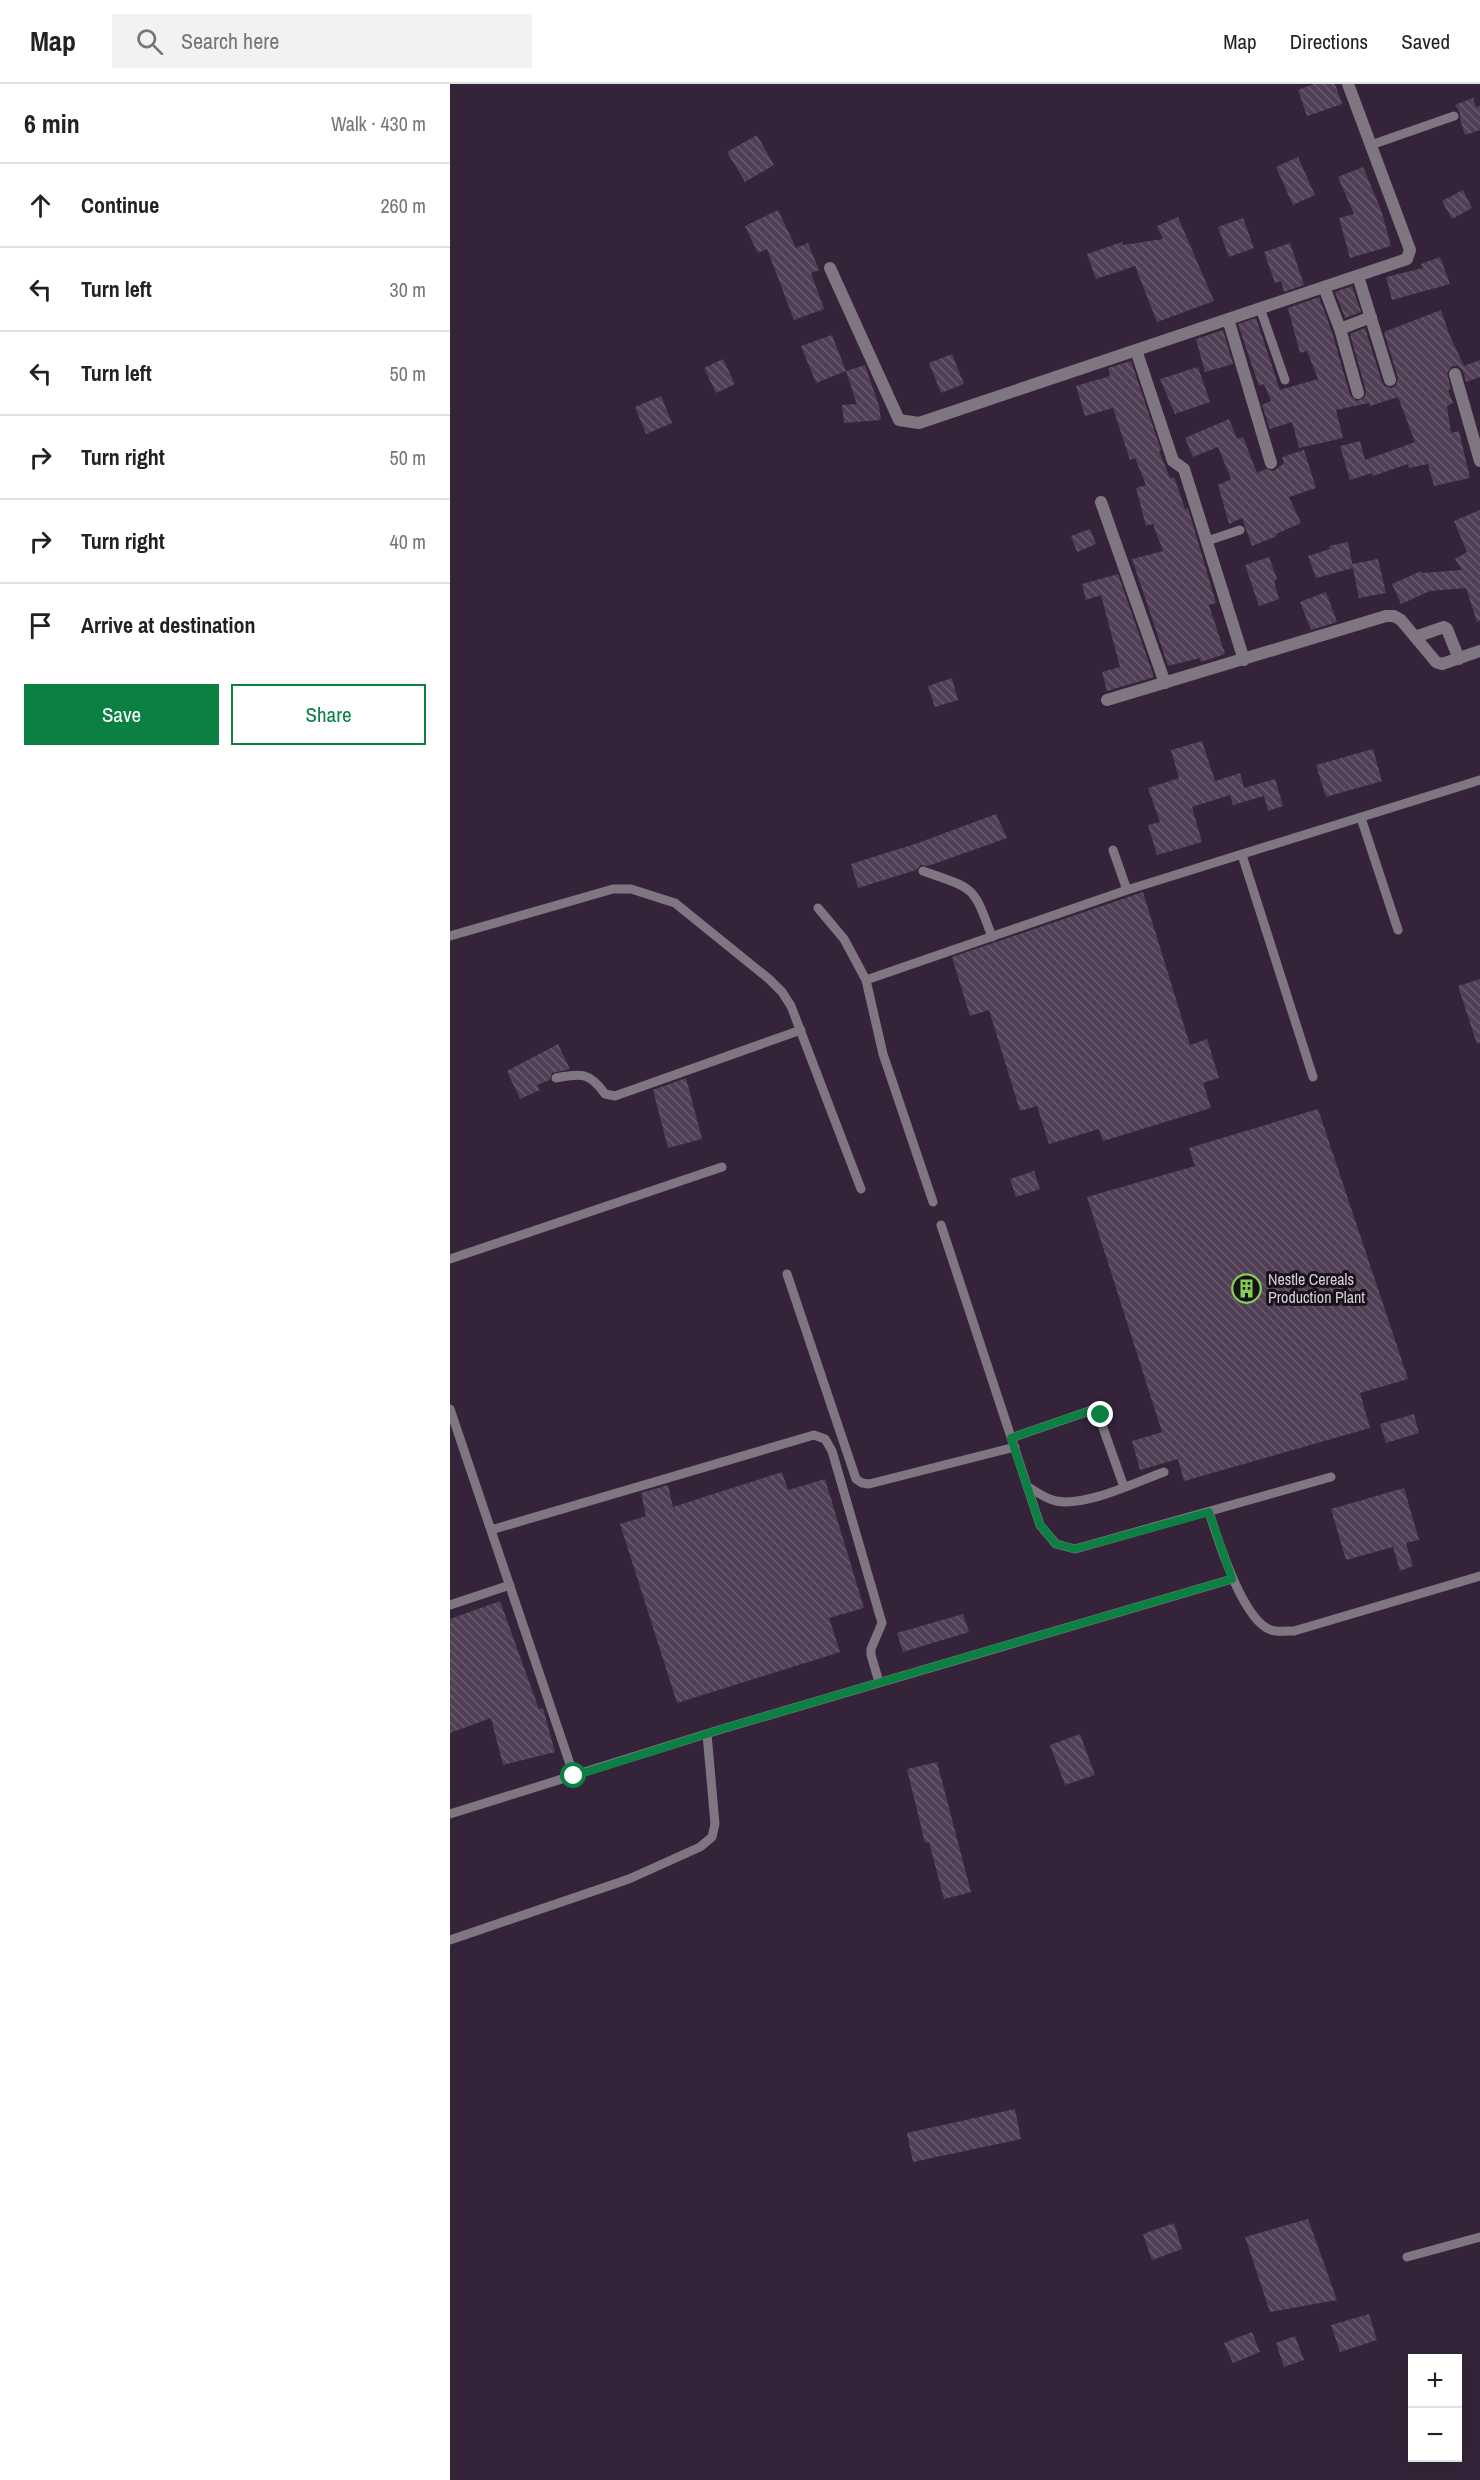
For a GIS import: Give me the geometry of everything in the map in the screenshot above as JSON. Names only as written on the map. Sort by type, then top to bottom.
[{"type":"street","points":[[830,268],[900,420],[907,423],[919,423],[1407,259],[1410,250],[1348,84]]},
{"type":"street","points":[[1358,276],[1390,380]]},
{"type":"street","points":[[1324,287],[1340,329],[1358,393]]},
{"type":"street","points":[[1340,329],[1371,317]]},
{"type":"street","points":[[1228,319],[1271,463]]},
{"type":"street","points":[[1136,350],[1173,461],[1184,469],[1244,660]]},
{"type":"street","points":[[1455,374],[1480,461]]},
{"type":"street","points":[[1101,502],[1165,683]]},
{"type":"street","points":[[1107,700],[1386,616],[1394,616],[1401,620],[1436,662],[1442,664],[1480,651]]},
{"type":"street","points":[[1415,637],[1444,627],[1447,629],[1459,659]]},
{"type":"lane","points":[[1371,146],[1454,116]]},
{"type":"lane","points":[[1260,308],[1285,380]]},
{"type":"lane","points":[[1208,541],[1240,530]]},
{"type":"lane","points":[[866,980],[1127,890],[1480,780]]},
{"type":"lane","points":[[1361,818],[1398,930]]},
{"type":"lane","points":[[1113,850],[1127,890]]},
{"type":"lane","points":[[1242,855],[1313,1077]]},
{"type":"lane","points":[[923,871],[964,885],[971,890],[978,898],[992,937]]},
{"type":"lane","points":[[450,936],[596,893],[631,889],[675,903],[782,992],[801,1030],[861,1189]]},
{"type":"lane","points":[[818,908],[844,939],[866,980],[883,1054],[933,1202]]},
{"type":"lane","points":[[556,1078],[577,1074],[589,1077],[605,1094],[615,1096],[801,1030]]},
{"type":"lane","points":[[450,1259],[722,1167]]},
{"type":"lane","points":[[941,1225],[1040,1525],[1056,1544],[1075,1549],[1331,1477]]},
{"type":"lane","points":[[787,1274],[856,1479],[862,1483],[869,1484],[1013,1443],[1092,1410],[1097,1411],[1124,1487]]},
{"type":"lane","points":[[450,1409],[455,1438],[491,1530],[574,1776]]},
{"type":"lane","points":[[491,1530],[814,1435],[825,1439],[832,1451],[882,1623],[871,1655],[879,1682]]},
{"type":"lane","points":[[1028,1486],[1055,1501],[1069,1503],[1124,1487],[1164,1472]]},
{"type":"lane","points":[[1209,1512],[1232,1579],[1260,1624],[1271,1630],[1294,1631],[1480,1576]]},
{"type":"lane","points":[[450,1814],[879,1682],[1232,1579]]},
{"type":"lane","points":[[450,1605],[510,1585]]},
{"type":"lane","points":[[450,1940],[629,1879],[700,1847],[712,1837],[715,1824],[706,1734]]},
{"type":"lane","points":[[1407,2257],[1480,2237]]},
{"type":"building","points":[[1314,84],[1335,84],[1342,104],[1307,116],[1298,90]]},
{"type":"building","points":[[1473,98],[1476,107],[1480,106],[1480,130],[1465,135],[1460,113],[1455,105]]},
{"type":"building","points":[[757,135],[774,165],[745,182],[727,152]]},
{"type":"building","points":[[1298,157],[1315,195],[1293,205],[1276,167]]},
{"type":"building","points":[[1363,167],[1381,210],[1391,246],[1350,258],[1339,218],[1354,214],[1338,177]]},
{"type":"building","points":[[1463,190],[1472,208],[1452,219],[1442,201]]},
{"type":"building","points":[[778,210],[796,248],[808,243],[819,270],[811,273],[824,309],[794,320],[767,249],[758,253],[745,226]]},
{"type":"building","points":[[1178,217],[1214,301],[1157,322],[1135,266],[1096,279],[1087,254],[1122,242],[1123,245],[1163,239],[1157,226]]},
{"type":"building","points":[[1243,218],[1254,248],[1229,257],[1218,227]]},
{"type":"building","points":[[1290,243],[1304,285],[1284,292],[1281,281],[1275,283],[1264,252]]},
{"type":"building","points":[[1440,257],[1450,284],[1392,300],[1386,277],[1423,268],[1421,264]]},
{"type":"building","points":[[1352,286],[1361,312],[1345,318],[1335,292]]},
{"type":"building","points":[[1319,297],[1332,332],[1350,395],[1357,401],[1364,398],[1366,391],[1350,334],[1365,328],[1382,382],[1385,386],[1392,388],[1396,385],[1398,378],[1384,332],[1441,310],[1464,366],[1480,360],[1480,377],[1466,382],[1463,371],[1458,366],[1452,366],[1447,373],[1451,389],[1448,390],[1453,403],[1447,406],[1451,433],[1459,431],[1470,478],[1434,486],[1428,464],[1409,468],[1408,464],[1373,476],[1372,473],[1350,480],[1340,446],[1360,441],[1365,460],[1415,442],[1398,397],[1370,406],[1369,403],[1336,410],[1343,438],[1299,448],[1292,422],[1270,429],[1262,405],[1271,401],[1264,384],[1259,386],[1238,324],[1256,318],[1280,390],[1318,379],[1307,351],[1300,353],[1288,308]]},
{"type":"building","points":[[1223,330],[1233,364],[1205,372],[1196,339]]},
{"type":"building","points":[[832,335],[846,371],[816,383],[801,346]]},
{"type":"building","points":[[952,354],[964,384],[941,393],[929,363]]},
{"type":"building","points":[[723,359],[735,384],[716,393],[704,368]]},
{"type":"building","points":[[1131,361],[1161,450],[1159,451],[1170,478],[1174,477],[1185,509],[1188,508],[1216,603],[1209,605],[1225,654],[1201,662],[1200,658],[1168,666],[1132,559],[1163,551],[1153,524],[1146,526],[1136,488],[1146,485],[1135,458],[1130,460],[1113,408],[1085,416],[1076,386],[1110,376],[1108,368]]},
{"type":"building","points":[[865,365],[879,406],[881,420],[844,423],[842,405],[857,404],[846,371]]},
{"type":"building","points":[[1198,367],[1210,402],[1175,414],[1160,379]]},
{"type":"building","points":[[661,396],[672,423],[646,434],[635,407]]},
{"type":"building","points":[[1229,419],[1237,439],[1243,437],[1257,473],[1266,469],[1274,471],[1284,463],[1282,457],[1304,450],[1316,488],[1289,497],[1301,523],[1252,546],[1242,518],[1229,524],[1218,485],[1231,479],[1218,447],[1193,457],[1185,438]]},
{"type":"building","points":[[1480,510],[1480,621],[1477,622],[1466,588],[1430,591],[1401,604],[1392,584],[1421,571],[1422,573],[1462,570],[1455,559],[1467,552],[1454,521]]},
{"type":"building","points":[[1090,529],[1096,544],[1077,552],[1071,536]]},
{"type":"building","points":[[1348,542],[1353,568],[1316,578],[1308,556],[1330,549],[1329,546]]},
{"type":"building","points":[[1269,557],[1277,579],[1274,581],[1279,599],[1259,606],[1245,565]]},
{"type":"building","points":[[1378,559],[1386,593],[1359,598],[1352,564]]},
{"type":"building","points":[[1118,574],[1154,677],[1107,691],[1102,672],[1120,667],[1101,595],[1086,600],[1082,584]]},
{"type":"building","points":[[1326,592],[1337,622],[1311,630],[1300,602]]},
{"type":"building","points":[[952,678],[958,700],[935,707],[928,686]]},
{"type":"building","points":[[1202,741],[1215,781],[1240,773],[1244,788],[1275,779],[1283,806],[1268,811],[1264,796],[1233,805],[1230,795],[1192,807],[1202,842],[1157,855],[1148,825],[1160,822],[1148,788],[1179,778],[1171,750]]},
{"type":"building","points":[[1373,749],[1382,781],[1326,797],[1316,765]]},
{"type":"building","points":[[996,814],[1007,838],[858,888],[851,864],[918,843]]},
{"type":"building","points":[[1143,892],[1190,1045],[1207,1039],[1219,1078],[1203,1083],[1211,1108],[1103,1141],[1099,1129],[1049,1144],[1037,1106],[1020,1111],[989,1010],[970,1016],[952,957]]},
{"type":"building","points":[[1480,979],[1480,1043],[1477,1044],[1458,986]]},
{"type":"building","points":[[558,1044],[570,1069],[552,1073],[550,1080],[537,1085],[540,1090],[520,1099],[507,1071]]},
{"type":"building","points":[[686,1078],[702,1139],[668,1148],[653,1090]]},
{"type":"building","name":"Nestle Cereals Production Plant","points":[[1318,1109],[1408,1379],[1360,1393],[1370,1428],[1184,1481],[1178,1459],[1140,1470],[1132,1441],[1162,1432],[1087,1197],[1195,1166],[1189,1148]]},
{"type":"building","points":[[1034,1171],[1040,1189],[1016,1197],[1010,1179]]},
{"type":"building","points":[[1414,1414],[1419,1433],[1386,1443],[1380,1424]]},
{"type":"building","points":[[782,1472],[788,1490],[825,1479],[864,1608],[829,1618],[840,1652],[677,1703],[620,1524],[646,1516],[641,1493],[668,1485],[673,1507]]},
{"type":"building","points":[[1404,1488],[1419,1540],[1406,1543],[1413,1566],[1400,1571],[1393,1547],[1346,1560],[1331,1509]]},
{"type":"building","points":[[500,1601],[539,1709],[543,1708],[555,1752],[503,1765],[491,1718],[450,1733],[450,1619]]},
{"type":"building","points":[[963,1614],[969,1632],[903,1652],[897,1633]]},
{"type":"building","points":[[1080,1734],[1095,1775],[1065,1785],[1050,1745]]},
{"type":"building","points":[[937,1762],[971,1892],[944,1899],[929,1842],[925,1843],[907,1769]]},
{"type":"building","points":[[1015,2109],[1021,2139],[913,2162],[907,2133]]},
{"type":"building","points":[[1308,2219],[1337,2300],[1270,2312],[1245,2237]]},
{"type":"building","points":[[1174,2223],[1182,2249],[1152,2260],[1143,2234]]},
{"type":"building","points":[[1369,2314],[1377,2340],[1340,2352],[1331,2325]]},
{"type":"building","points":[[1252,2332],[1260,2352],[1233,2363],[1224,2343]]},
{"type":"building","points":[[1295,2336],[1304,2360],[1284,2367],[1276,2343]]},
{"type":"place","name":"Nestle Cereals Production Plant","points":[[1247,1288]]},
{"type":"route","points":[[574,1776],[722,1729],[1232,1579],[1209,1512],[1075,1549],[1056,1544],[1040,1525],[1011,1438],[1092,1410],[1101,1415]]}]
